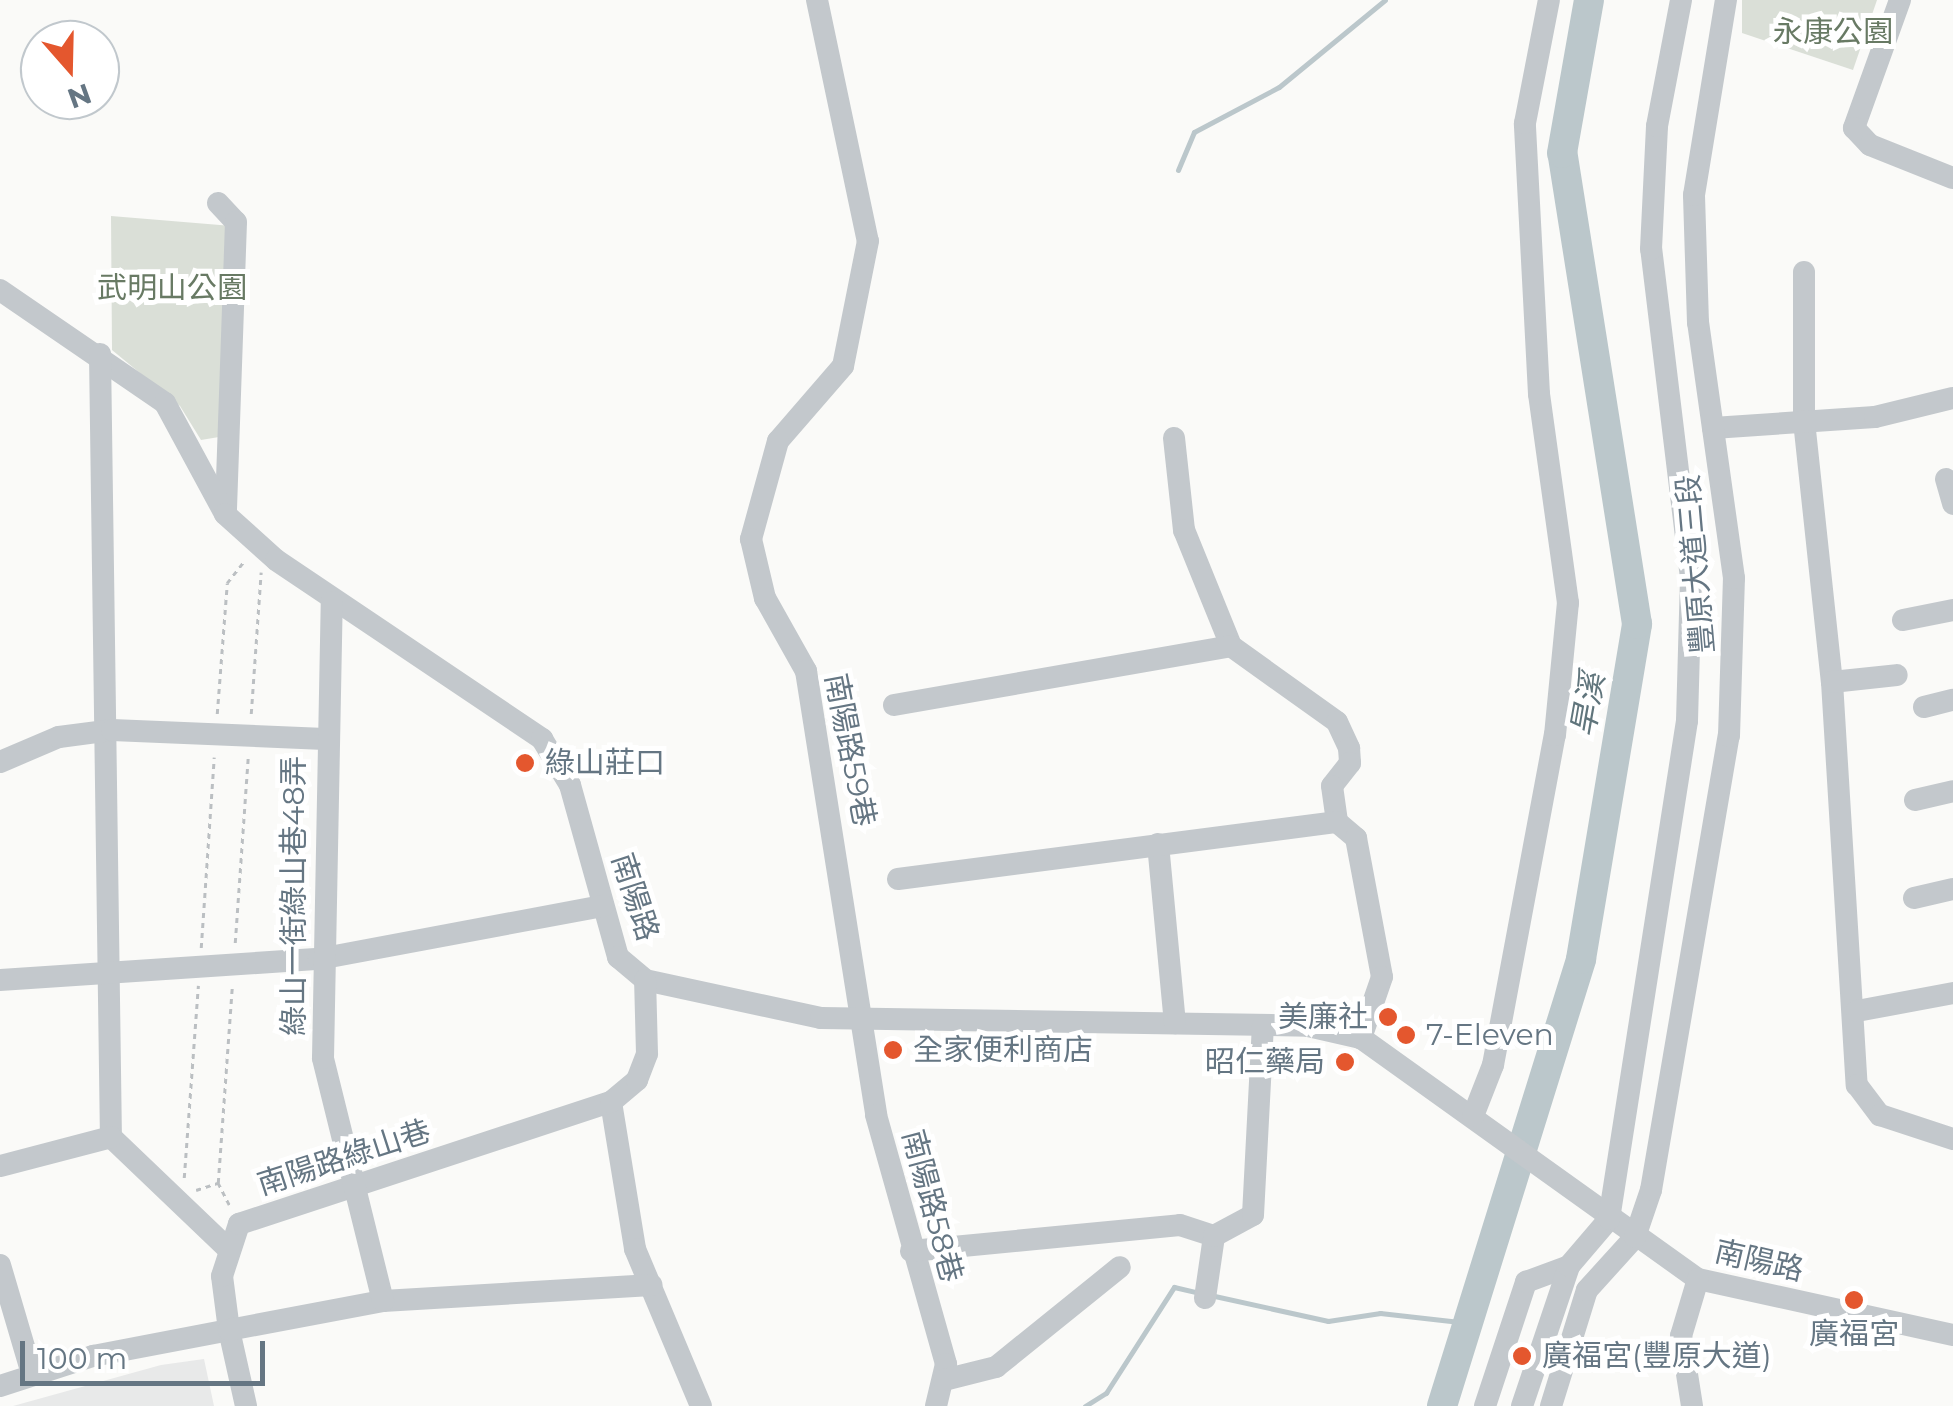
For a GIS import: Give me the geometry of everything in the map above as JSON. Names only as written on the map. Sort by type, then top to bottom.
[{"type":"street","name":"南陽路59巷","points":[[816,0],[868,241],[843,366],[778,441],[750,539],[765,598],[806,671],[858,1020]]},
{"type":"street","points":[[1477,1120],[1493,1065],[1556,735],[1568,603],[1539,394],[1525,123],[1549,0]]},
{"type":"street","name":"豐原大道三段","points":[[1609,1218],[1694,630],[1652,249],[1657,126],[1681,0]]},
{"type":"street","name":"豐原大道三段","points":[[1635,1237],[1651,1190],[1729,736],[1734,578],[1713,428],[1694,195],[1726,0]]},
{"type":"street","points":[[1900,0],[1854,128],[1870,145],[1953,178]]},
{"type":"street","points":[[218,203],[236,222],[225,514]]},
{"type":"street","points":[[1804,272],[1804,421],[1832,682],[1864,1104],[1953,1139]]},
{"type":"street","name":"南陽路","points":[[0,290],[100,354],[165,403],[225,514],[332,602],[404,640],[542,739],[570,785],[618,957],[645,980],[858,1020],[1263,1026],[1360,1038],[1477,1120],[1572,1196],[1698,1279],[1953,1335]]},
{"type":"street","points":[[100,354],[112,730],[111,1137],[227,1248]]},
{"type":"street","points":[[1713,428],[1876,417],[1953,398]]},
{"type":"street","points":[[1174,438],[1184,530],[1231,646],[1337,722],[1350,764],[1332,786],[1337,822],[1356,838],[1382,977],[1360,1038]]},
{"type":"street","points":[[1946,479],[1953,504]]},
{"type":"street","name":"綠山一街綠山巷48弄","points":[[332,602],[320,959],[323,1058],[382,1301]]},
{"type":"street","points":[[1903,620],[1953,610]]},
{"type":"street","points":[[894,706],[1231,646]]},
{"type":"street","points":[[1832,682],[1897,675]]},
{"type":"street","points":[[1924,707],[1953,700]]},
{"type":"street","points":[[0,762],[59,737],[112,730],[325,738]]},
{"type":"street","points":[[1916,800],[1953,791]]},
{"type":"street","points":[[898,879],[1337,822]]},
{"type":"street","points":[[1158,844],[1175,1023]]},
{"type":"street","points":[[1914,898],[1953,889]]},
{"type":"street","points":[[0,980],[320,959],[604,906]]},
{"type":"street","points":[[645,980],[647,1054],[636,1080],[611,1102],[635,1250],[701,1406]]},
{"type":"street","points":[[1857,1011],[1953,993]]},
{"type":"street","name":"南陽路58巷","points":[[858,1020],[944,1380]]},
{"type":"street","points":[[911,1251],[1180,1225],[1214,1236],[1252,1215],[1263,1026]]},
{"type":"street","name":"南陽路綠山巷","points":[[246,1406],[229,1330],[227,1248],[239,1224],[611,1102]]},
{"type":"street","points":[[0,1166],[111,1137]]},
{"type":"street","points":[[1522,1406],[1569,1266],[1609,1218]]},
{"type":"street","points":[[1205,1298],[1214,1236]]},
{"type":"street","points":[[1551,1406],[1587,1290],[1635,1237]]},
{"type":"street","points":[[0,1266],[32,1374]]},
{"type":"street","points":[[1485,1406],[1526,1282],[1569,1266]]},
{"type":"street","points":[[936,1406],[944,1380],[996,1366],[1120,1268]]},
{"type":"street","points":[[1692,1406],[1681,1336],[1698,1279]]},
{"type":"street","points":[[0,1386],[32,1374],[229,1330],[382,1301],[652,1284]]},
{"type":"path","points":[[217,720],[227,583],[246,559],[261,568],[250,727]]},
{"type":"path","points":[[200,954],[216,739]]},
{"type":"path","points":[[235,945],[249,747]]},
{"type":"path","points":[[234,965],[218,1183],[239,1224]]},
{"type":"path","points":[[199,973],[184,1188],[218,1183]]},
{"type":"shaded area","points":[[204,1359],[214,1406],[13,1406],[161,1365]]},
{"type":"green space","name":"永康公園","points":[[1742,0],[1877,0],[1853,70],[1742,33]]},
{"type":"green space","name":"武明山公園","points":[[111,216],[232,226],[231,435],[201,440],[180,406],[112,350]]},
{"type":"waterway","points":[[1178,170],[1194,132],[1279,87],[1385,0]]},
{"type":"waterway","name":"旱溪","points":[[1442,1406],[1581,959],[1637,624],[1562,153],[1589,0]]},
{"type":"waterway","points":[[1085,1406],[1106,1393],[1174,1287],[1200,1293]]},
{"type":"waterway","points":[[1210,1295],[1328,1321],[1380,1313],[1468,1323]]},
{"type":"place","name":"綠山莊口","points":[[525,763]]},
{"type":"place","name":"美廉社","points":[[1388,1017]]},
{"type":"place","name":"7-Eleven","points":[[1406,1035]]},
{"type":"place","name":"全家便利商店","points":[[893,1050]]},
{"type":"place","name":"昭仁藥局","points":[[1345,1062]]},
{"type":"place","name":"廣福宮","points":[[1854,1300]]},
{"type":"place","name":"廣福宮(豐原大道)","points":[[1522,1356]]}]
